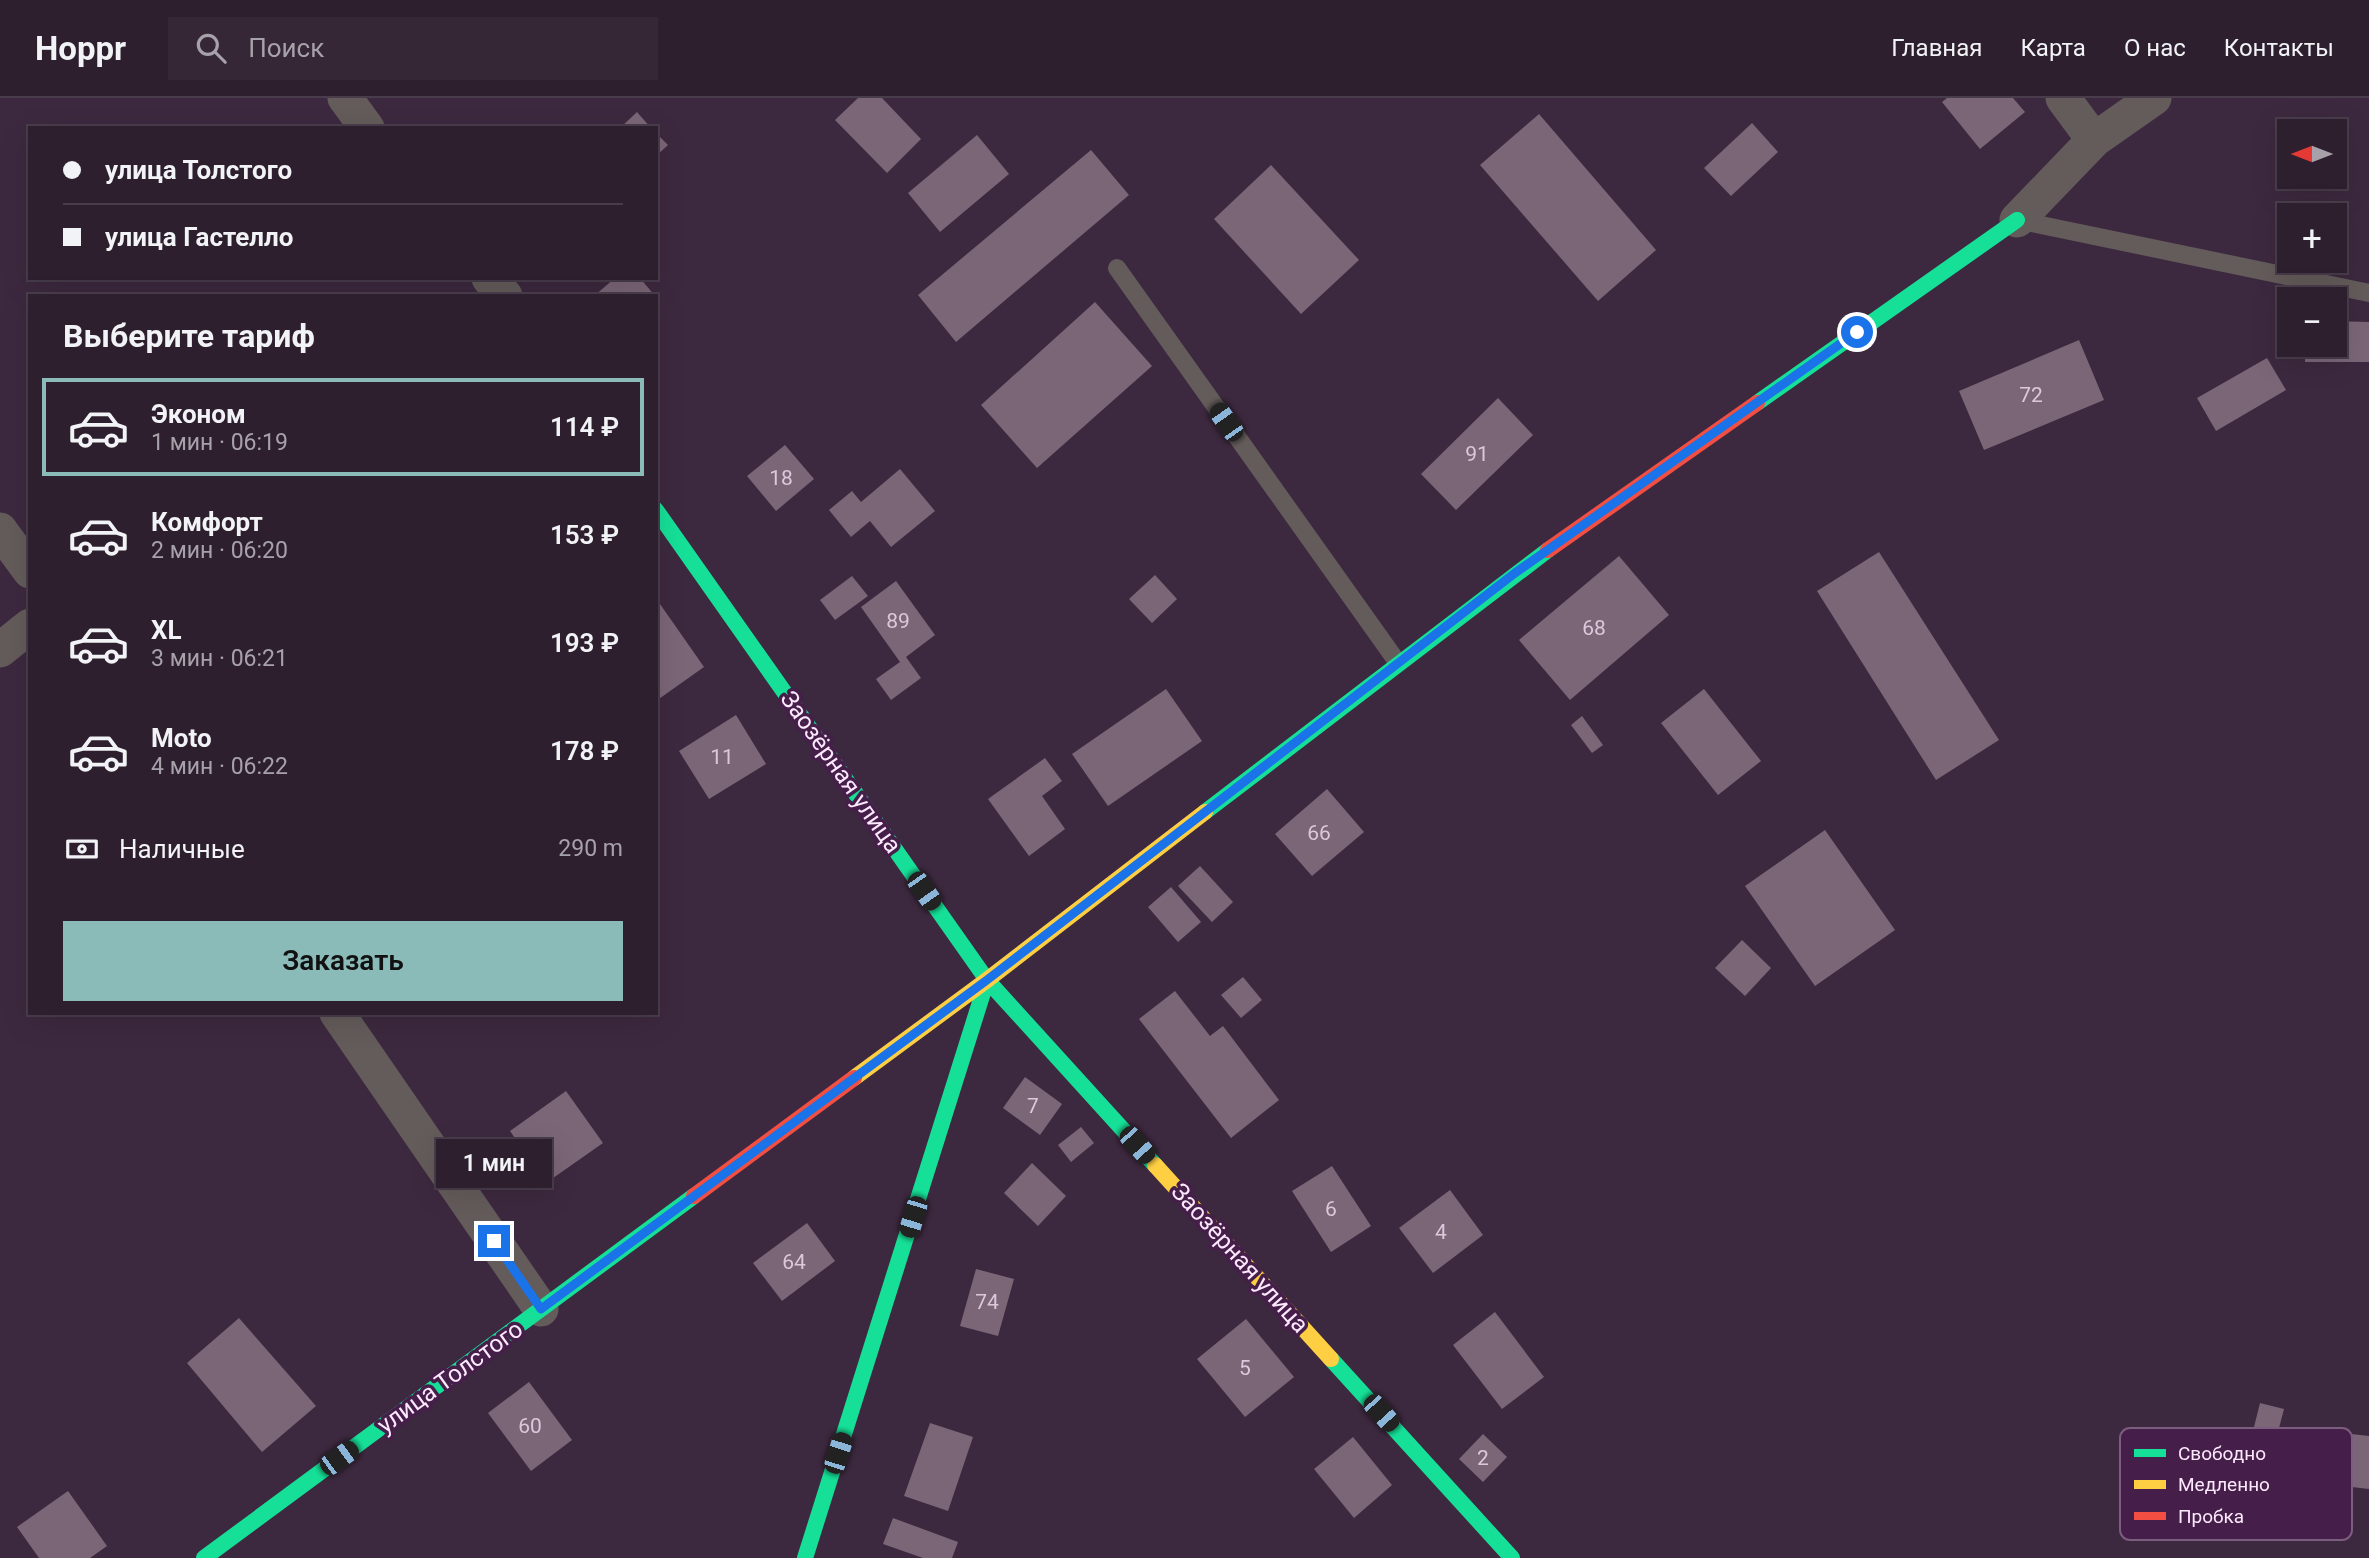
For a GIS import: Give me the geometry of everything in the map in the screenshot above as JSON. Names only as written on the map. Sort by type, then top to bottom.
[{"type":"street","points":[[345,98],[366,126]]},
{"type":"street","points":[[2063,98],[2094,141]]},
{"type":"street","name":"улица Толстого","points":[[204,1558],[987,980],[1515,573],[2017,220],[2094,141],[2154,98]]},
{"type":"street","name":"Заозёрная улица","points":[[658,513],[987,980],[1512,1558]]},
{"type":"street","points":[[0,530],[28,568]]},
{"type":"street","points":[[0,650],[28,628]]},
{"type":"street","points":[[806,1558],[987,980]]},
{"type":"street","points":[[338,1015],[541,1309]]},
{"type":"lane","points":[[2017,220],[2369,293]]},
{"type":"lane","points":[[1117,268],[1398,663]]},
{"type":"building","points":[[858,98],[882,98],[921,139],[887,173],[835,120]]},
{"type":"building","points":[[1947,98],[2013,98],[2025,112],[1980,149],[1942,102]]},
{"type":"building","points":[[637,112],[649,126],[622,126]]},
{"type":"building","points":[[1539,114],[1656,250],[1598,301],[1480,165]]},
{"type":"building","points":[[1752,123],[1778,152],[1731,196],[1704,168]]},
{"type":"building","points":[[658,135],[668,145],[658,154]]},
{"type":"building","points":[[977,135],[1009,174],[940,232],[908,193]]},
{"type":"building","points":[[1091,150],[1129,195],[956,342],[918,295]]},
{"type":"building","points":[[1271,165],[1359,260],[1301,314],[1214,219]]},
{"type":"building","points":[[613,280],[642,280],[653,294],[596,294]]},
{"type":"building","points":[[1095,302],[1152,366],[1037,468],[981,405]]},
{"type":"building","points":[[2347,321],[2369,322],[2369,362],[2305,362],[2305,357],[2347,357]]},
{"type":"building","points":[[2079,340],[2104,400],[1984,450],[1959,391]]},
{"type":"building","points":[[2267,358],[2286,390],[2216,431],[2197,398]]},
{"type":"building","points":[[1498,398],[1533,435],[1456,510],[1421,474]]},
{"type":"building","points":[[785,445],[814,479],[776,511],[747,476]]},
{"type":"building","points":[[900,469],[935,511],[891,547],[870,521],[851,537],[829,510],[852,491],[861,502]]},
{"type":"building","points":[[1879,552],[1999,740],[1936,780],[1817,591]]},
{"type":"building","points":[[1619,556],[1669,615],[1570,700],[1519,640]]},
{"type":"building","points":[[1155,575],[1177,599],[1152,623],[1129,599]]},
{"type":"building","points":[[852,576],[868,596],[835,620],[820,600]]},
{"type":"building","points":[[896,581],[935,635],[906,657],[921,678],[891,700],[876,679],[900,662],[861,607]]},
{"type":"building","points":[[660,604],[704,667],[658,700]]},
{"type":"building","points":[[1166,689],[1202,741],[1108,806],[1072,754]]},
{"type":"building","points":[[1704,689],[1761,761],[1718,795],[1661,723]]},
{"type":"building","points":[[736,715],[766,764],[709,799],[679,751]]},
{"type":"building","points":[[1582,716],[1603,745],[1592,753],[1571,725]]},
{"type":"building","points":[[1045,758],[1062,781],[1042,796],[1065,829],[1029,856],[988,799]]},
{"type":"building","points":[[1327,789],[1364,832],[1312,876],[1275,834]]},
{"type":"building","points":[[1825,830],[1895,930],[1815,986],[1745,886]]},
{"type":"building","points":[[1200,866],[1233,902],[1212,922],[1178,886]]},
{"type":"building","points":[[1171,887],[1201,922],[1178,942],[1148,907]]},
{"type":"building","points":[[1742,940],[1771,968],[1745,996],[1715,968]]},
{"type":"building","points":[[1243,977],[1262,1000],[1241,1018],[1221,995]]},
{"type":"building","points":[[1175,991],[1210,1036],[1223,1026],[1279,1100],[1231,1138],[1139,1019]]},
{"type":"building","points":[[1025,1077],[1062,1104],[1040,1135],[1003,1108]]},
{"type":"building","points":[[566,1091],[603,1143],[546,1183],[510,1131]]},
{"type":"building","points":[[1081,1127],[1094,1143],[1071,1162],[1058,1145]]},
{"type":"building","points":[[1032,1163],[1066,1196],[1038,1226],[1004,1193]]},
{"type":"building","points":[[1332,1166],[1371,1226],[1331,1252],[1292,1191]]},
{"type":"building","points":[[1450,1190],[1483,1235],[1433,1273],[1399,1228]]},
{"type":"building","points":[[807,1223],[835,1261],[782,1301],[753,1263]]},
{"type":"building","points":[[976,1269],[1014,1279],[998,1336],[960,1326]]},
{"type":"building","points":[[1495,1312],[1544,1377],[1502,1409],[1453,1345]]},
{"type":"building","points":[[239,1318],[316,1406],[262,1452],[187,1363]]},
{"type":"building","points":[[1246,1319],[1294,1377],[1245,1417],[1197,1359]]},
{"type":"building","points":[[529,1382],[572,1440],[531,1471],[488,1413]]},
{"type":"building","points":[[2260,1403],[2284,1409],[2279,1428],[2254,1428]]},
{"type":"building","points":[[930,1423],[973,1437],[948,1511],[904,1496]]},
{"type":"building","points":[[1483,1434],[1507,1457],[1483,1482],[1459,1459]]},
{"type":"building","points":[[2352,1434],[2369,1436],[2369,1489],[2352,1487]]},
{"type":"building","points":[[1353,1437],[1392,1485],[1354,1518],[1314,1469]]},
{"type":"building","points":[[68,1491],[107,1546],[90,1558],[39,1558],[17,1527]]},
{"type":"building","points":[[893,1518],[958,1542],[952,1558],[923,1558],[883,1544]]},
{"type":"traffic: fast","points":[[1757,403],[2017,220]]},
{"type":"traffic: fast","points":[[658,513],[987,980],[1155,1165]]},
{"type":"traffic: fast","points":[[1205,812],[1548,550]]},
{"type":"traffic: fast","points":[[805,1558],[987,980]]},
{"type":"traffic: fast","points":[[204,1558],[694,1196]]},
{"type":"traffic: fast","points":[[1331,1359],[1512,1558]]},
{"type":"traffic: slow","points":[[854,1078],[987,980],[1205,812]]},
{"type":"traffic: slow","points":[[1155,1165],[1331,1359]]},
{"type":"traffic: jam","points":[[1548,550],[1757,403]]},
{"type":"traffic: jam","points":[[694,1196],[854,1078]]},
{"type":"route","points":[[494,1241],[541,1309],[987,980],[1515,573],[1857,332]]}]
